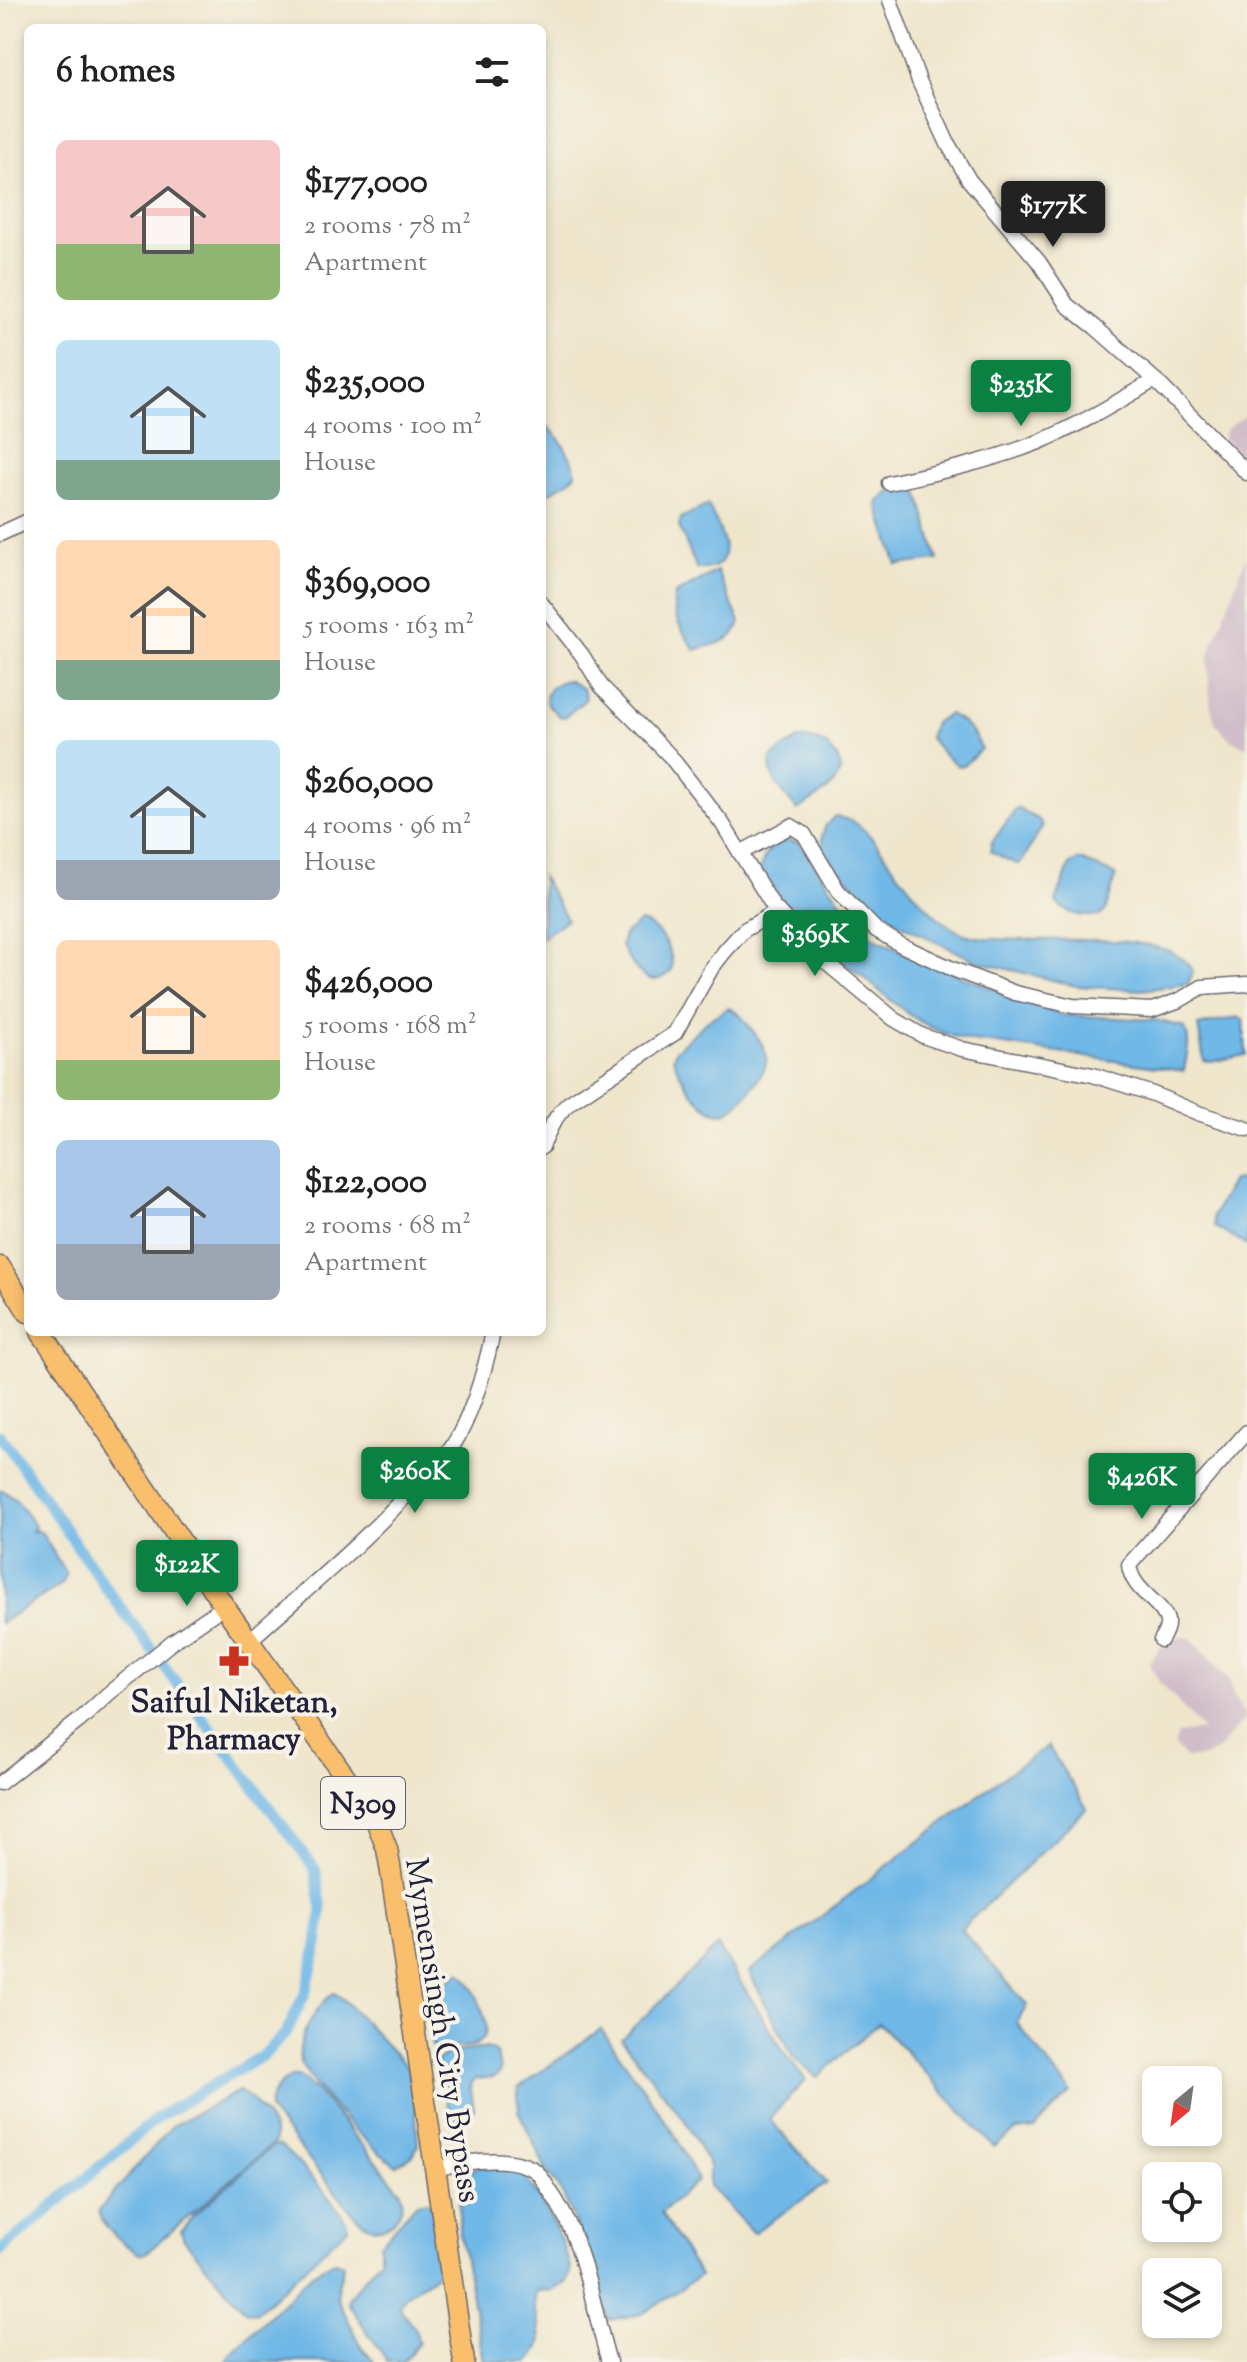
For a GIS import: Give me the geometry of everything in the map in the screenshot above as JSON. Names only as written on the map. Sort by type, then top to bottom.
[{"type":"highway","points":[[0,1267],[24,1306]]},
{"type":"highway","name":"Mymensingh City Bypass","points":[[44,1336],[224,1606],[376,1820],[392,1881],[464,2362]]},
{"type":"street","points":[[890,0],[919,81],[948,144],[969,180],[1039,262],[1067,305],[1155,380],[1247,473]]},
{"type":"street","points":[[889,483],[968,466],[1040,442],[1099,413],[1155,380]]},
{"type":"street","points":[[0,534],[24,523]]},
{"type":"street","points":[[546,610],[601,686],[670,756],[722,823],[777,911],[823,960],[894,1019],[923,1036],[962,1049],[1093,1075],[1247,1129]]},
{"type":"street","points":[[740,853],[791,826],[804,834],[838,891],[876,930],[942,964],[1015,993],[1073,1006],[1152,1010],[1180,1000],[1202,987],[1247,984]]},
{"type":"street","points":[[546,1137],[559,1112],[569,1103],[675,1033],[711,969],[725,951],[744,930],[777,911]]},
{"type":"street","points":[[249,1641],[381,1523],[444,1456],[457,1437],[471,1404],[487,1362],[492,1336]]},
{"type":"street","points":[[1161,1640],[1167,1624],[1166,1617],[1138,1587],[1129,1565],[1247,1432]]},
{"type":"street","points":[[0,1783],[80,1720],[135,1671],[224,1606]]},
{"type":"street","points":[[435,2169],[476,2161],[504,2161],[534,2169],[573,2230],[609,2362]]},
{"type":"shaded area","points":[[1247,414],[1247,464],[1223,438],[1225,430]]},
{"type":"shaded area","points":[[1247,555],[1247,748],[1230,739],[1215,723],[1210,703],[1208,658]]},
{"type":"shaded area","points":[[1168,1637],[1190,1638],[1230,1681],[1235,1700],[1246,1717],[1218,1750],[1203,1758],[1186,1758],[1174,1746],[1178,1734],[1203,1730],[1160,1683],[1149,1664]]},
{"type":"water","points":[[546,426],[572,460],[576,474],[546,495]]},
{"type":"water","points":[[917,488],[938,560],[897,565],[877,503],[893,490]]},
{"type":"water","points":[[708,505],[722,536],[724,556],[720,563],[711,568],[697,569],[679,527],[681,518]]},
{"type":"water","points":[[717,571],[740,622],[729,639],[695,650],[676,616],[675,594]]},
{"type":"water","points":[[568,680],[583,689],[586,699],[565,717],[559,716],[546,703],[546,698],[552,687]]},
{"type":"water","points":[[949,714],[969,728],[981,749],[964,765],[958,766],[943,754],[929,737],[934,723]]},
{"type":"water","points":[[798,739],[813,739],[825,744],[838,761],[840,770],[831,786],[797,810],[776,783],[770,768],[776,754]]},
{"type":"water","points":[[1017,808],[1043,825],[1021,863],[1016,864],[990,851],[992,842]]},
{"type":"water","points":[[835,816],[852,821],[863,829],[923,902],[943,922],[964,934],[1018,940],[1124,942],[1155,947],[1179,956],[1193,972],[1188,984],[1141,990],[1076,986],[976,961],[886,917],[834,865],[823,846],[822,836],[826,825]]},
{"type":"water","points":[[787,840],[799,843],[869,935],[916,958],[1061,1015],[1155,1020],[1184,1027],[1188,1043],[1184,1071],[971,1041],[923,1023],[823,948],[794,917],[761,870],[769,850]]},
{"type":"water","points":[[1080,860],[1116,875],[1106,910],[1100,916],[1076,914],[1056,902],[1070,864]]},
{"type":"water","points":[[546,884],[567,919],[546,935]]},
{"type":"water","points":[[640,922],[659,934],[671,956],[671,971],[655,980],[636,969],[621,946],[624,934]]},
{"type":"water","points":[[728,1008],[741,1017],[757,1036],[764,1049],[766,1063],[756,1083],[737,1104],[727,1112],[719,1112],[710,1109],[693,1094],[673,1057],[676,1050],[708,1020]]},
{"type":"water","points":[[1238,1017],[1244,1021],[1246,1055],[1204,1061],[1198,1026]]},
{"type":"water","points":[[1232,1181],[1247,1184],[1247,1246],[1215,1227],[1213,1216]]},
{"type":"water","points":[[0,1491],[17,1501],[35,1526],[32,1532],[42,1533],[66,1574],[62,1584],[0,1623]]},
{"type":"water","points":[[1048,1746],[1087,1808],[961,1929],[1027,2005],[1017,2023],[1071,2093],[1035,2128],[1017,2130],[994,2147],[879,2023],[817,2077],[794,2058],[749,1972],[1004,1776]]},
{"type":"water","points":[[718,1946],[786,2055],[806,2080],[769,2119],[827,2183],[753,2233],[709,2186],[709,2165],[686,2122],[621,2039]]},
{"type":"water","points":[[460,1972],[471,1985],[480,2004],[485,2034],[474,2045],[444,2049],[432,2047],[426,1999]]},
{"type":"water","points":[[334,1993],[408,2068],[415,2101],[418,2145],[413,2155],[396,2165],[342,2116],[313,2082],[300,2058],[302,2041],[310,2022]]},
{"type":"water","points":[[601,2029],[673,2131],[698,2180],[661,2213],[700,2276],[642,2314],[609,2320],[563,2194],[546,2170],[519,2111],[518,2088]]},
{"type":"water","points":[[487,2048],[496,2053],[499,2073],[494,2077],[475,2079],[470,2084],[474,2109],[466,2116],[454,2119],[448,2111],[442,2074],[436,2060],[454,2052]]},
{"type":"water","points":[[291,2077],[300,2077],[316,2090],[400,2190],[401,2208],[390,2224],[375,2228],[355,2216],[269,2110],[275,2090]]},
{"type":"water","points":[[239,2091],[268,2120],[275,2142],[146,2253],[139,2254],[109,2229],[99,2210],[173,2125]]},
{"type":"water","points":[[279,2145],[329,2197],[348,2228],[256,2313],[245,2311],[184,2240],[181,2231],[194,2215],[271,2147]]},
{"type":"water","points":[[479,2166],[508,2168],[524,2177],[548,2214],[569,2265],[566,2283],[553,2290],[536,2291],[541,2336],[536,2353],[529,2362],[484,2362],[459,2228],[460,2188],[468,2171]]},
{"type":"water","points":[[427,2201],[433,2205],[441,2262],[434,2276],[402,2300],[400,2308],[415,2329],[419,2343],[403,2362],[388,2362],[348,2303],[349,2297],[380,2259],[380,2244],[417,2203]]},
{"type":"water","points":[[334,2261],[343,2264],[338,2300],[362,2347],[374,2362],[227,2362],[229,2355],[312,2274]]},
{"type":"waterway","points":[[0,1435],[109,1592],[315,1869],[322,1909],[305,1994],[286,2033],[264,2055],[158,2117],[0,2251]]},
{"type":"place","name":"Saiful Niketan, Pharmacy","points":[[234,1661]]}]
